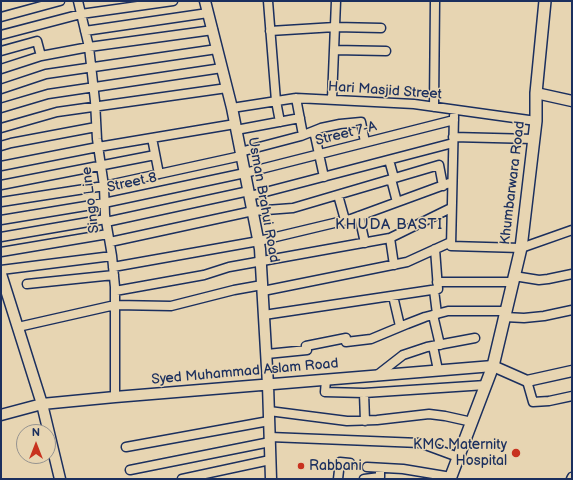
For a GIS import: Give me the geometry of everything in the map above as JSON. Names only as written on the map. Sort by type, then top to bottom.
[{"type":"main road","name":"Khumbarwara Road","points":[[451,478],[493,366],[521,248],[536,121],[536,93],[545,1]]},
{"type":"street","points":[[1,16],[60,1]]},
{"type":"street","name":"Singo Line","points":[[78,1],[89,47],[96,107],[98,147],[104,186],[104,203],[112,256],[115,291],[116,397]]},
{"type":"street","points":[[1,35],[81,14],[173,1]]},
{"type":"street","name":"Usman Brahui Road","points":[[205,1],[232,108],[259,240],[267,354],[271,479]]},
{"type":"street","points":[[268,1],[276,101],[280,122]]},
{"type":"street","points":[[332,99],[336,1]]},
{"type":"street","points":[[434,107],[435,1]]},
{"type":"street","points":[[85,30],[208,13]]},
{"type":"street","points":[[270,31],[335,27],[381,28]]},
{"type":"street","points":[[1,69],[42,56],[89,47],[212,30]]},
{"type":"street","points":[[1,51],[37,41],[42,56]]},
{"type":"street","points":[[1,90],[46,74],[217,48]]},
{"type":"street","points":[[334,50],[386,51]]},
{"type":"street","points":[[1,108],[48,94],[222,68]]},
{"type":"street","points":[[1,128],[57,112],[227,88]]},
{"type":"street","points":[[536,93],[572,101]]},
{"type":"street","points":[[296,98],[303,135]]},
{"type":"street","name":"Hari Masjid Street","points":[[232,108],[296,98],[332,99],[414,104],[536,121]]},
{"type":"street","points":[[454,110],[450,246],[521,248],[572,230]]},
{"type":"street","points":[[1,166],[152,138],[280,122],[300,118]]},
{"type":"street","name":"Street 7-A","points":[[245,173],[454,120]]},
{"type":"street","points":[[1,202],[104,186],[159,174],[241,154],[321,128],[340,124],[361,122],[365,142]]},
{"type":"street","points":[[1,146],[96,127]]},
{"type":"street","points":[[314,131],[324,177]]},
{"type":"street","points":[[152,138],[159,174]]},
{"type":"street","points":[[1,237],[249,194],[389,160],[453,140],[534,139]]},
{"type":"street","points":[[1,184],[155,155]]},
{"type":"street","points":[[389,160],[397,202]]},
{"type":"street","points":[[1,252],[109,238],[253,212],[293,208],[439,165],[443,186]]},
{"type":"street","name":"Street 8","points":[[1,220],[104,203],[245,173]]},
{"type":"street","points":[[27,284],[113,271],[345,220],[452,182]]},
{"type":"street","points":[[338,195],[345,220]]},
{"type":"street","points":[[115,291],[204,276],[229,267],[390,238],[451,208]]},
{"type":"street","points":[[359,216],[365,243]]},
{"type":"street","points":[[390,238],[394,265]]},
{"type":"street","points":[[18,326],[115,305],[170,306],[234,290],[263,288],[394,265],[407,262],[450,242]]},
{"type":"street","points":[[435,249],[435,314],[438,370]]},
{"type":"street","points":[[1,270],[112,256]]},
{"type":"street","points":[[1,274],[42,404],[60,479]]},
{"type":"street","points":[[264,316],[393,296],[436,286],[514,279],[539,280],[572,274]]},
{"type":"street","points":[[393,296],[400,326]]},
{"type":"street","points":[[267,354],[307,350],[306,346],[346,338],[346,342],[371,339],[400,326],[448,311],[506,314],[524,318],[544,316],[572,310]]},
{"type":"street","points":[[376,376],[403,355],[427,347],[476,338]]},
{"type":"street","points":[[493,366],[527,381],[572,372]]},
{"type":"street","name":"Syed Muhammad Aslam Road","points":[[1,415],[42,404],[493,366]]},
{"type":"street","points":[[326,380],[325,392],[364,393],[486,385]]},
{"type":"street","points":[[527,381],[533,402],[549,401],[572,396]]},
{"type":"street","points":[[364,393],[365,421]]},
{"type":"street","points":[[126,447],[269,416],[347,422],[429,414],[472,422]]},
{"type":"street","points":[[130,470],[270,440],[420,443],[458,457]]},
{"type":"street","points":[[182,479],[195,478],[270,460]]},
{"type":"street","points":[[338,479],[340,462],[350,463]]},
{"type":"street","points":[[367,467],[416,470],[451,478]]},
{"type":"street","points":[[364,479],[380,477],[380,468]]},
{"type":"place","name":"KMC Maternity Hospital","points":[[516,453]]},
{"type":"place","name":"Rabbani","points":[[301,466]]},
{"type":"district","name":"KHUDA BASTI","points":[[389,225]]}]
